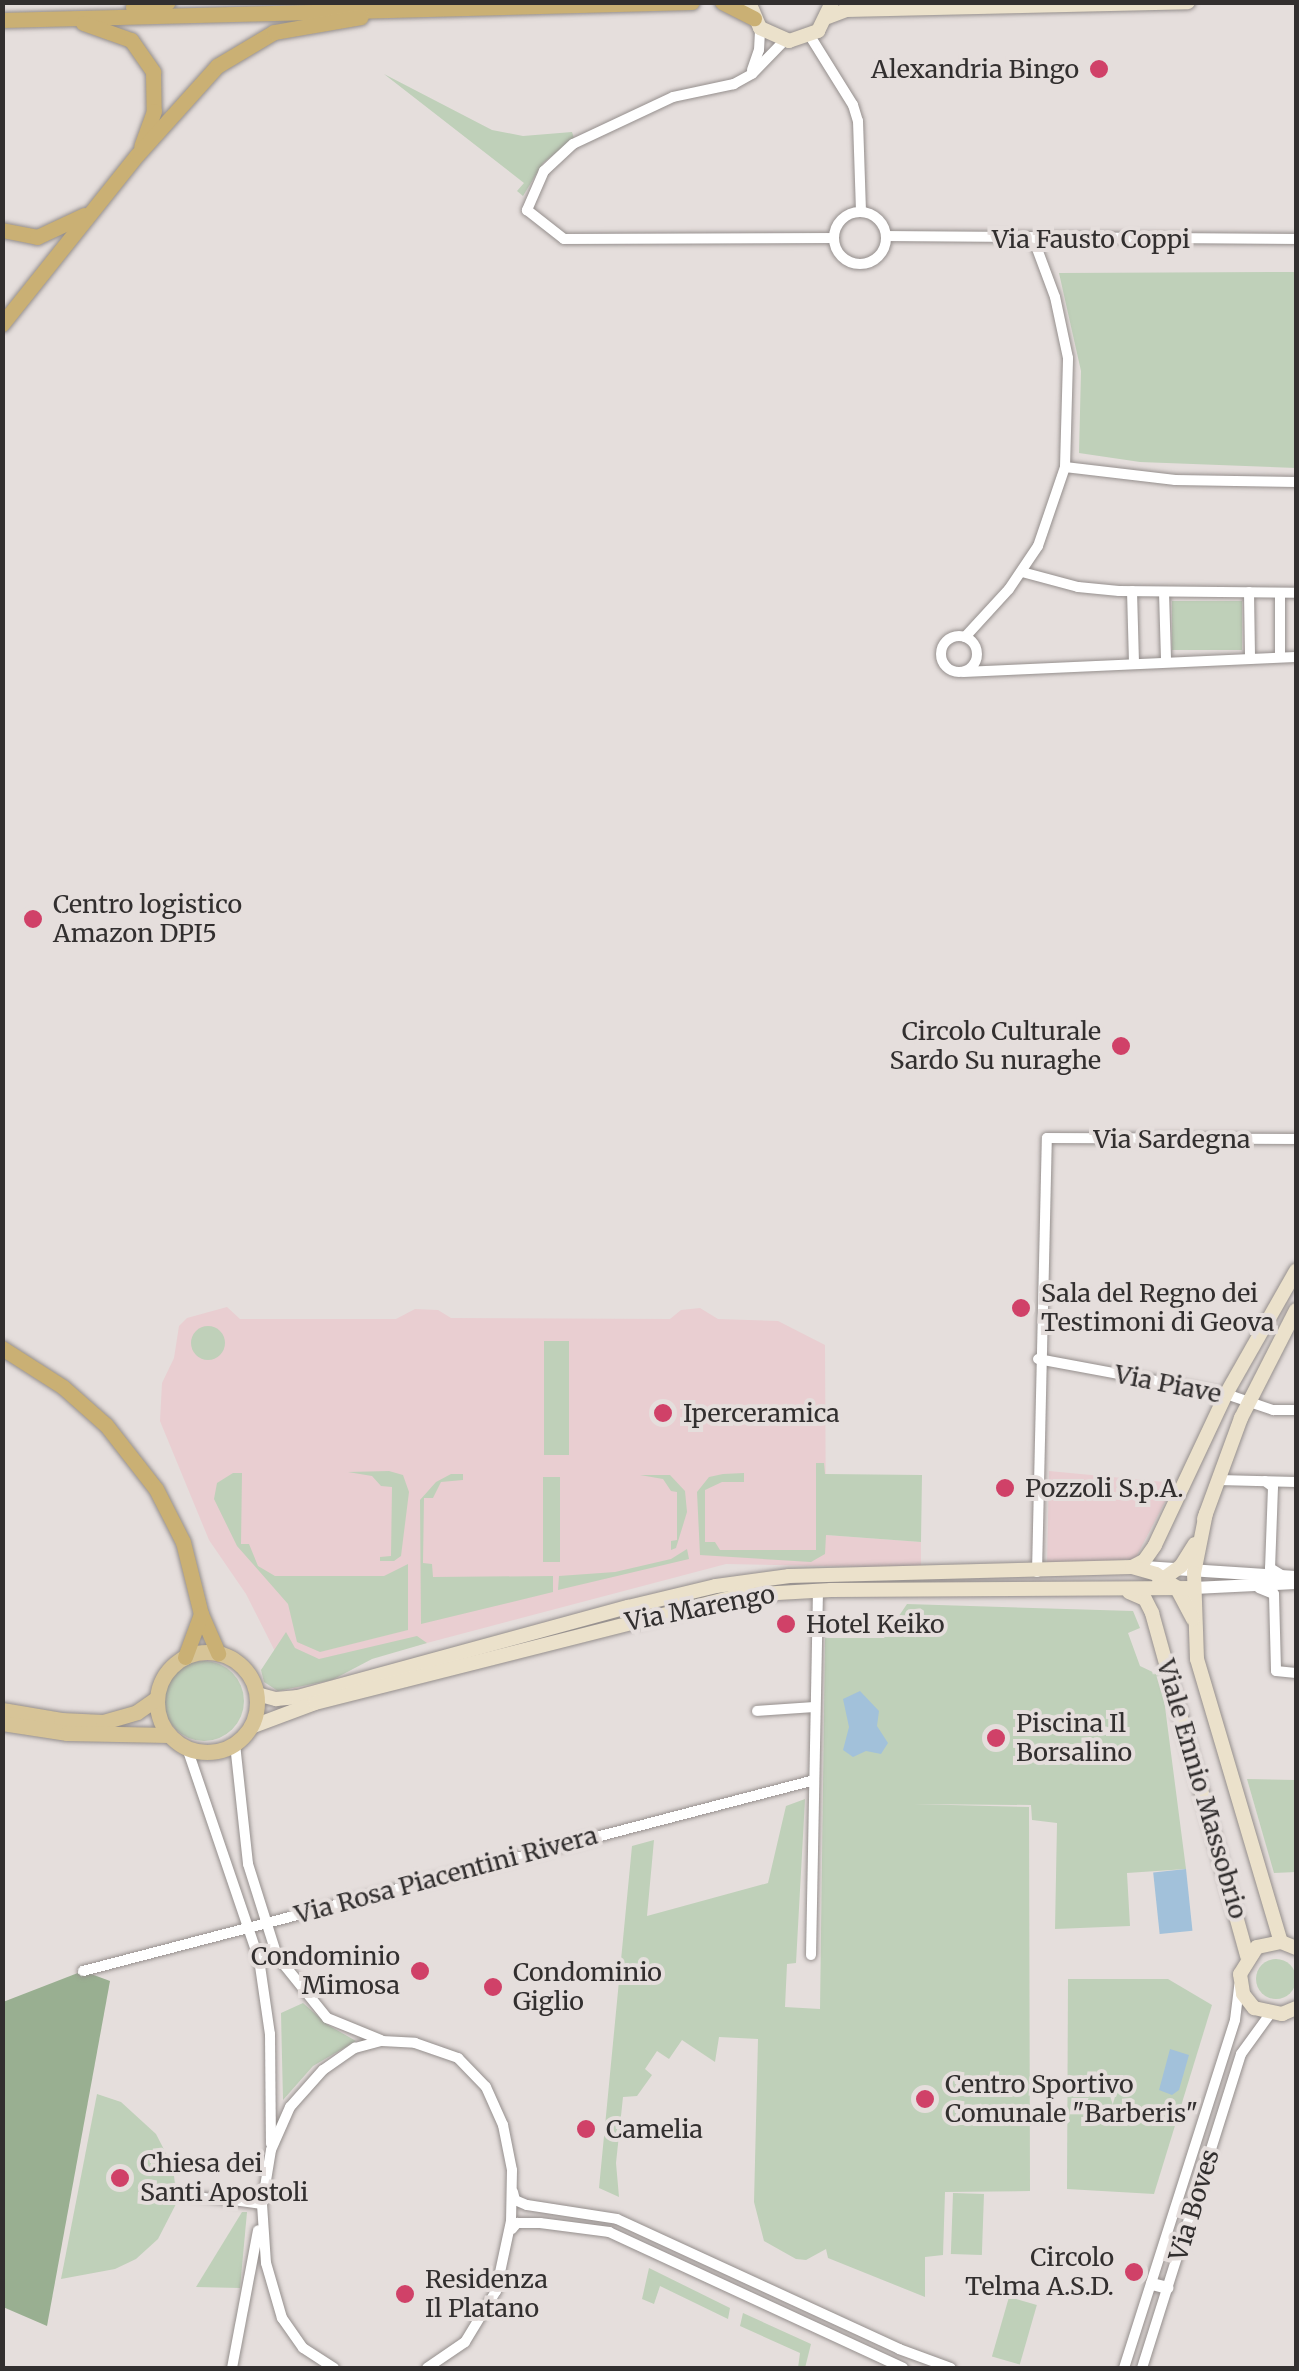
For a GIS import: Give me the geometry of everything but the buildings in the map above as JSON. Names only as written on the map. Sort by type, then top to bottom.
[{"type":"highway","points":[[60,18],[168,2]]},
{"type":"highway","points":[[363,2],[394,8]]},
{"type":"highway","points":[[2,20],[692,2]]},
{"type":"highway","points":[[722,2],[754,16]]},
{"type":"highway","points":[[2,324],[201,82],[253,41],[297,26],[394,8]]},
{"type":"highway","points":[[60,18],[115,32],[144,54],[156,91],[138,155]]},
{"type":"highway","points":[[2,230],[37,237],[92,211]]},
{"type":"highway","points":[[2,1348],[63,1388],[106,1424],[156,1489],[183,1542],[201,1614],[218,1653]]},
{"type":"highway","points":[[185,1657],[201,1614]]},
{"type":"main road","points":[[754,16],[785,40],[810,36],[830,10],[1188,2]]},
{"type":"main road","points":[[1132,1567],[1144,1561],[1158,1542],[1226,1394],[1296,1271]]},
{"type":"main road","points":[[1171,1579],[1197,1538],[1250,1401],[1296,1310]]},
{"type":"main road","points":[[1171,1579],[1206,1513]]},
{"type":"main road","points":[[1158,1542],[1171,1579],[1194,1620]]},
{"type":"main road","points":[[257,1694],[276,1700],[298,1697],[560,1624],[746,1581],[815,1574],[1132,1567],[1171,1579]]},
{"type":"main road","name":"Via Marengo","points":[[251,1727],[289,1711],[694,1604],[756,1593],[1122,1591],[1171,1579]]},
{"type":"main road","name":"Viale Ennio Massobrio","points":[[1171,1579],[1155,1622],[1248,1956],[1257,1947],[1281,1942],[1212,1715],[1197,1659],[1194,1620]]},
{"type":"main road","points":[[1122,1591],[1145,1599],[1155,1622]]},
{"type":"main road","points":[[218,1653],[244,1668],[257,1694],[251,1727],[236,1744],[215,1752],[188,1748],[169,1735],[158,1716],[157,1698],[165,1674],[185,1657],[218,1653]]},
{"type":"main road","points":[[2,1710],[61,1720],[104,1722],[137,1712],[157,1698]]},
{"type":"main road","points":[[2,1723],[67,1732],[169,1735]]},
{"type":"main road","points":[[1281,1942],[1296,1948]]},
{"type":"main road","points":[[1248,1956],[1240,1974],[1248,2001],[1270,2014],[1295,2011]]},
{"type":"street","points":[[746,78],[758,54],[754,16]]},
{"type":"street","points":[[810,36],[853,105],[858,120],[860,212]]},
{"type":"street","points":[[785,40],[746,78],[728,86],[673,97],[560,154],[544,171],[527,207],[556,236],[568,240],[834,238]]},
{"type":"street","points":[[860,212],[881,222],[886,236],[882,252],[862,264],[839,254],[834,238],[839,223],[860,212]]},
{"type":"street","name":"Via Fausto Coppi","points":[[886,236],[1296,239]]},
{"type":"street","points":[[1033,238],[1057,305],[1068,358],[1065,468],[1052,516],[1022,572],[965,637],[948,640],[941,655],[948,668],[963,672],[1296,657]]},
{"type":"street","points":[[1065,468],[1176,480],[1296,482]]},
{"type":"street","points":[[1022,572],[1078,586],[1132,592],[1296,593]]},
{"type":"street","points":[[1132,592],[1134,663]]},
{"type":"street","points":[[1164,592],[1166,662]]},
{"type":"street","points":[[1249,592],[1250,658]]},
{"type":"street","points":[[1280,592],[1280,657]]},
{"type":"street","points":[[965,637],[986,660],[1004,668]]},
{"type":"street","points":[[963,672],[975,663],[976,649]]},
{"type":"street","name":"Via Sardegna","points":[[1038,1359],[1047,1138],[1296,1140]]},
{"type":"street","points":[[1037,1572],[1038,1359]]},
{"type":"street","name":"Via Piave","points":[[1038,1359],[1226,1394],[1272,1410],[1296,1410]]},
{"type":"street","points":[[1218,1480],[1296,1482]]},
{"type":"street","points":[[1266,1482],[1273,1487],[1270,1566],[1281,1575]]},
{"type":"street","points":[[1206,1513],[1202,1558],[1223,1570]]},
{"type":"street","points":[[1171,1579],[1223,1570],[1296,1580]]},
{"type":"street","points":[[1171,1579],[1221,1588],[1258,1588],[1296,1580]]},
{"type":"street","points":[[1194,1620],[1199,1600],[1221,1588]]},
{"type":"street","points":[[1258,1588],[1274,1594],[1276,1671],[1296,1673]]},
{"type":"street","points":[[810,1955],[818,1590]]},
{"type":"street","points":[[757,1711],[813,1707]]},
{"type":"street","points":[[236,1744],[248,1864],[277,1956],[327,2018],[382,2041]]},
{"type":"street","points":[[188,1748],[259,1959],[270,2034],[271,2150],[232,2368]]},
{"type":"street","name":"Via Rosa Piacentini Rivera","points":[[83,1971],[811,1781]]},
{"type":"street","name":"Via Boves","points":[[1124,2368],[1234,2020],[1240,1974]]},
{"type":"street","name":"Via Boves","points":[[1142,2368],[1241,2054],[1270,2014]]},
{"type":"street","points":[[271,2150],[290,2107],[323,2070],[355,2048],[382,2041],[415,2043],[458,2058],[486,2087],[503,2125],[515,2200],[617,2219],[899,2349],[951,2368]]},
{"type":"street","points":[[427,2368],[452,2354],[480,2321],[498,2283],[509,2234],[512,2188]]},
{"type":"street","points":[[168,2192],[262,2204]]},
{"type":"street","points":[[262,2204],[266,2263],[282,2318],[303,2348],[334,2368]]},
{"type":"street","points":[[509,2234],[518,2222],[609,2232],[903,2368]]},
{"type":"street","name":"Via Boves","points":[[1152,2284],[1168,2288]]},
{"type":"shaded area","points":[[227,1307],[240,1319],[396,1319],[415,1309],[438,1310],[451,1318],[670,1319],[681,1310],[700,1308],[718,1319],[778,1321],[825,1345],[826,1535],[921,1542],[921,1568],[726,1564],[374,1657],[294,1689],[246,1594],[209,1540],[160,1421],[162,1383],[174,1358],[179,1326],[187,1318]]},
{"type":"shaded area","points":[[1049,1471],[1175,1483],[1135,1559],[1047,1566]]},
{"type":"green space","points":[[384,74],[492,130],[523,136],[572,132],[574,138],[543,163],[523,196],[517,191],[524,183]]},
{"type":"green space","points":[[1296,272],[1296,468],[1140,462],[1079,453],[1081,371],[1059,273]]},
{"type":"green space","points":[[1172,601],[1242,601],[1242,650],[1172,650]]},
{"type":"green space","points":[[208,1326],[220,1331],[225,1343],[220,1355],[208,1360],[196,1355],[191,1343],[196,1331]]},
{"type":"green space","points":[[544,1341],[569,1341],[569,1455],[544,1455]]},
{"type":"green space","points":[[816,1463],[824,1463],[825,1474],[922,1475],[921,1542],[826,1535],[825,1554],[811,1562],[700,1555],[697,1492],[709,1477],[744,1473],[744,1482],[722,1482],[705,1490],[705,1542],[715,1542],[720,1550],[816,1550]]},
{"type":"green space","points":[[389,1471],[403,1475],[409,1492],[401,1556],[394,1561],[380,1561],[380,1557],[391,1556],[392,1487],[381,1486],[372,1476],[348,1472]]},
{"type":"green space","points":[[233,1473],[242,1473],[241,1544],[249,1544],[258,1566],[275,1576],[384,1576],[408,1564],[408,1630],[320,1652],[297,1642],[288,1604],[237,1546],[214,1499],[217,1483]]},
{"type":"green space","points":[[451,1474],[463,1474],[463,1480],[441,1482],[433,1498],[424,1498],[423,1563],[432,1564],[433,1577],[553,1576],[553,1592],[421,1624],[420,1500],[436,1482]]},
{"type":"green space","points":[[640,1475],[670,1475],[685,1491],[687,1512],[676,1548],[671,1550],[671,1541],[677,1540],[677,1492],[671,1491],[663,1479]]},
{"type":"green space","points":[[543,1477],[560,1477],[560,1562],[543,1562]]},
{"type":"green space","points":[[687,1549],[689,1559],[558,1590],[559,1576],[615,1572],[671,1559]]},
{"type":"green space","points":[[907,1604],[1133,1611],[1140,1628],[1128,1633],[1140,1666],[1161,1676],[1186,1869],[1127,1873],[1130,1926],[1055,1929],[1057,1823],[1032,1820],[1031,1805],[913,1804],[1029,1807],[1030,2191],[945,2192],[943,2255],[925,2257],[925,2297],[828,2258],[826,2249],[806,2260],[796,2259],[764,2241],[754,2202],[758,2039],[719,2037],[715,2062],[682,2040],[669,2059],[657,2051],[645,2069],[652,2075],[637,2096],[623,2097],[616,2163],[619,2197],[599,2188],[632,1846],[654,1840],[647,1916],[768,1883],[786,1806],[805,1799],[796,1963],[787,1964],[785,2007],[820,2009],[825,1638],[884,1638]]},
{"type":"green space","points":[[286,1632],[295,1648],[319,1659],[417,1636],[427,1643],[372,1659],[332,1680],[278,1691],[264,1682],[261,1670]]},
{"type":"green space","points":[[204,1661],[219,1664],[232,1673],[241,1686],[241,1716],[232,1729],[219,1738],[204,1741],[189,1738],[176,1729],[167,1716],[164,1701],[167,1686],[176,1673],[189,1664]]},
{"type":"green space","points":[[1247,1779],[1296,1780],[1296,1872],[1274,1873]]},
{"type":"green space","points":[[1276,1959],[1290,1965],[1296,1979],[1290,1993],[1276,1999],[1262,1993],[1256,1979],[1262,1965]]},
{"type":"green space","points":[[83,1971],[110,1981],[47,2326],[3,2307],[3,2002]]},
{"type":"green space","points":[[1068,1979],[1168,1979],[1212,2005],[1154,2194],[1067,2189]]},
{"type":"green space","points":[[303,2003],[328,2025],[356,2041],[313,2066],[283,2100],[281,2013]]},
{"type":"green space","points":[[97,2094],[121,2102],[156,2134],[173,2167],[177,2202],[158,2239],[136,2259],[115,2269],[61,2279]]},
{"type":"green space","points":[[953,2193],[984,2194],[982,2255],[951,2254]]},
{"type":"green space","points":[[242,2212],[247,2212],[240,2288],[196,2287]]},
{"type":"green space","points":[[649,2268],[730,2308],[728,2319],[660,2286],[654,2304],[642,2299]]},
{"type":"green space","points":[[1009,2297],[1037,2305],[1020,2365],[992,2357]]},
{"type":"green space","points":[[743,2313],[811,2344],[805,2368],[798,2368],[800,2353],[740,2326]]},
{"type":"water","points":[[860,1691],[879,1711],[877,1726],[888,1743],[881,1754],[866,1751],[853,1757],[843,1750],[849,1727],[843,1699]]},
{"type":"water","points":[[1186,1869],[1192,1931],[1160,1934],[1153,1872]]},
{"type":"water","points":[[1170,2049],[1189,2055],[1179,2090],[1172,2095],[1159,2090]]},
{"type":"place","name":"Alexandria Bingo","points":[[1099,69]]},
{"type":"place","name":"Centro logistico Amazon DPI5","points":[[33,919]]},
{"type":"place","name":"Circolo Culturale Sardo Su nuraghe","points":[[1121,1046]]},
{"type":"place","name":"Sala del Regno dei Testimoni di Geova","points":[[1021,1308]]},
{"type":"place","name":"Iperceramica","points":[[663,1413]]},
{"type":"place","name":"Pozzoli S.p.A.","points":[[1005,1488]]},
{"type":"place","name":"Hotel Keiko","points":[[786,1624]]},
{"type":"place","name":"Piscina Il Borsalino","points":[[996,1738]]},
{"type":"place","name":"Condominio Mimosa","points":[[420,1971]]},
{"type":"place","name":"Condominio Giglio","points":[[493,1987]]},
{"type":"place","name":"Centro Sportivo Comunale \"Barberis\"","points":[[925,2099]]},
{"type":"place","name":"Camelia","points":[[586,2129]]},
{"type":"place","name":"Chiesa dei Santi Apostoli","points":[[120,2178]]},
{"type":"place","name":"Circolo Telma A.S.D.","points":[[1134,2272]]},
{"type":"place","name":"Residenza Il Platano","points":[[405,2294]]}]
